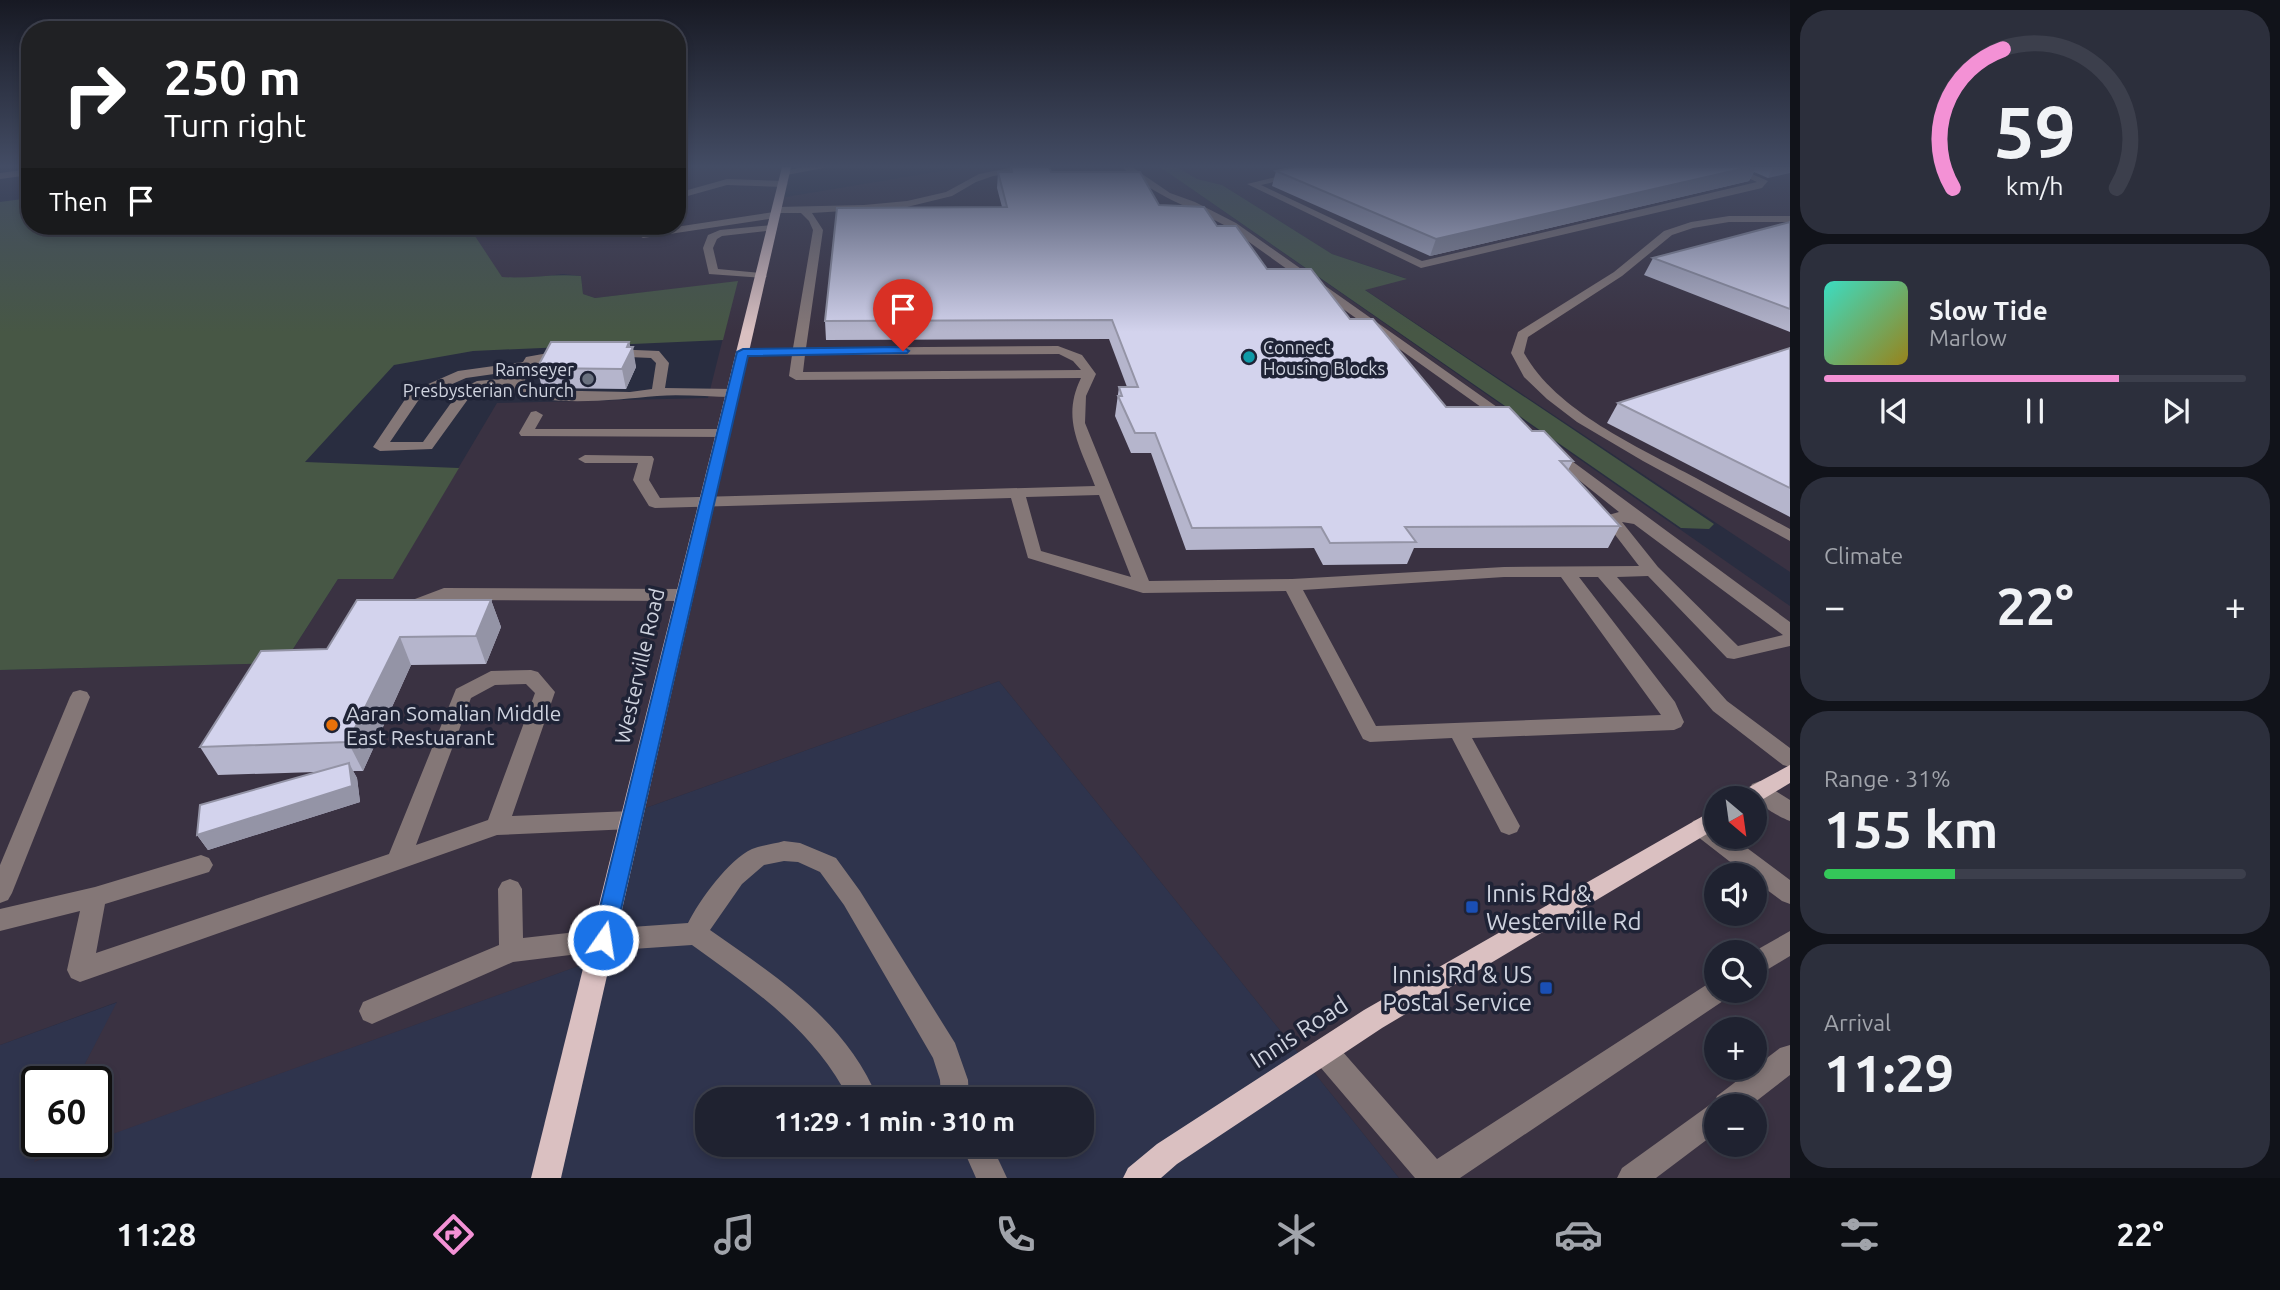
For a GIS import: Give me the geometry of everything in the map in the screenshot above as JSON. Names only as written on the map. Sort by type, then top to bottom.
[{"type":"main road","name":"Westerville Road","points":[[546,1178],[774,222]]},
{"type":"main road","points":[[1768,786],[1790,773]]},
{"type":"main road","name":"Innis Road","points":[[1138,1178],[1167,1154],[1373,1019],[1704,825]]},
{"type":"street","points":[[686,228],[718,222]]},
{"type":"street","points":[[815,222],[818,230],[808,281],[796,376],[1089,374]]},
{"type":"street","points":[[1226,222],[1521,430]]},
{"type":"street","points":[[1331,222],[1421,265],[1605,222]]},
{"type":"street","points":[[1710,222],[1668,233],[1618,274],[1522,335],[1517,341],[1516,351],[1542,389],[1595,428],[1790,536]]},
{"type":"street","points":[[761,276],[713,272],[708,248],[712,237],[720,233],[772,228]]},
{"type":"street","points":[[743,352],[1058,350],[1085,363],[1089,374],[1079,397],[1078,423],[1143,587]]},
{"type":"street","points":[[575,352],[531,360],[518,375],[516,388],[530,394],[630,396],[658,392],[733,393]]},
{"type":"street","points":[[602,353],[655,354],[663,363],[658,392]]},
{"type":"street","points":[[518,381],[477,385],[466,392],[427,446],[380,447],[415,395],[463,374],[527,365]]},
{"type":"street","points":[[536,415],[526,433],[724,433]]},
{"type":"street","points":[[1538,443],[1790,631]]},
{"type":"street","points":[[584,459],[647,458],[641,480],[655,503],[1105,490]]},
{"type":"street","points":[[1017,493],[1034,554],[1143,587],[1292,585],[1504,572],[1652,571]]},
{"type":"street","points":[[1639,520],[1620,517],[1611,519],[1652,571],[1734,653],[1790,640]]},
{"type":"street","points":[[1292,585],[1370,734],[1674,722],[1668,706],[1566,572]]},
{"type":"street","points":[[1603,572],[1720,706],[1790,759]]},
{"type":"street","points":[[413,606],[444,594],[685,595]]},
{"type":"street","points":[[398,861],[463,694],[491,678],[531,677],[545,692],[497,826]]},
{"type":"street","points":[[0,893],[80,697]]},
{"type":"street","points":[[1459,732],[1509,826]]},
{"type":"street","points":[[1768,801],[1790,812]]},
{"type":"street","points":[[95,897],[80,970],[497,826],[631,820]]},
{"type":"street","points":[[1739,849],[1790,894]]},
{"type":"street","points":[[695,934],[703,918],[734,877],[757,857],[784,851],[800,853],[828,865],[852,898],[945,1052],[954,1087]]},
{"type":"street","points":[[0,920],[95,897],[201,866]]},
{"type":"street","points":[[510,889],[511,951]]},
{"type":"street","points":[[372,1011],[511,951],[603,940],[695,934],[782,997],[811,1022],[843,1060],[858,1087]]},
{"type":"street","points":[[1767,957],[1790,942]]},
{"type":"street","points":[[1325,1052],[1434,1178],[1704,999]]},
{"type":"street","points":[[1743,1094],[1790,1058]]},
{"type":"street","points":[[1632,1178],[1704,1124]]},
{"type":"street","points":[[982,1157],[992,1178]]},
{"type":"shaded area","points":[[686,222],[1239,222],[1790,606],[1790,1178],[1399,1178],[999,681],[626,815],[595,960],[112,1134],[112,1066],[84,1066],[117,1002],[0,1045],[0,670],[284,663],[338,579],[393,578],[497,403],[708,398],[737,282],[595,298],[583,294],[581,276],[563,274],[520,279],[502,278],[473,235],[686,235]]},
{"type":"shaded area","points":[[1281,222],[1790,222],[1790,572],[1364,289],[1405,278],[1332,254]]},
{"type":"shaded area","points":[[999,681],[1399,1178],[0,1178],[0,1045],[118,1002],[84,1066],[21,1066],[21,1157],[38,1157],[36,1161],[47,1157],[112,1157],[112,1134],[595,960],[626,815]]},
{"type":"green space","points":[[0,222],[21,222],[21,235],[474,235],[502,277],[581,276],[583,294],[595,298],[738,281],[723,340],[473,351],[394,365],[305,462],[459,468],[393,579],[338,579],[284,663],[0,670]]},
{"type":"green space","points":[[1239,222],[1281,222],[1332,254],[1407,279],[1365,290],[1714,524],[1709,529],[1681,528]]},
{"type":"building","name":"Connect Housing Blocks","points":[[836,222],[1214,222],[1217,226],[1236,226],[1267,269],[1311,269],[1350,319],[1373,319],[1446,407],[1509,407],[1532,431],[1544,431],[1573,461],[1560,461],[1620,526],[1405,527],[1416,542],[1330,543],[1321,527],[1192,528],[1155,433],[1135,433],[1118,396],[1122,396],[1119,387],[1138,387],[1112,320],[825,321]]},
{"type":"building","points":[[1396,222],[1510,222],[1436,239]]},
{"type":"building","points":[[1790,222],[1790,309],[1653,258]]},
{"type":"building","points":[[551,342],[629,342],[627,347],[633,347],[622,369],[537,368]]},
{"type":"building","points":[[1790,348],[1790,488],[1618,403]]},
{"type":"building","points":[[357,600],[491,600],[476,636],[400,637],[348,742],[200,747],[261,651],[327,649]]},
{"type":"building","points":[[349,763],[352,786],[197,835],[200,805]]},
{"type":"place","name":"Connect Housing Blocks","points":[[1249,357]]},
{"type":"place","name":"Ramseyer Presbysterian Church","points":[[588,379]]},
{"type":"place","name":"Aaran Somalian Middle East Restuarant","points":[[332,725]]},
{"type":"place","name":"Innis Rd & Westerville Rd","points":[[1472,907]]},
{"type":"place","name":"Innis Rd & US Postal Service","points":[[1546,988]]},
{"type":"route","points":[[603,940],[743,352],[903,351]]}]
